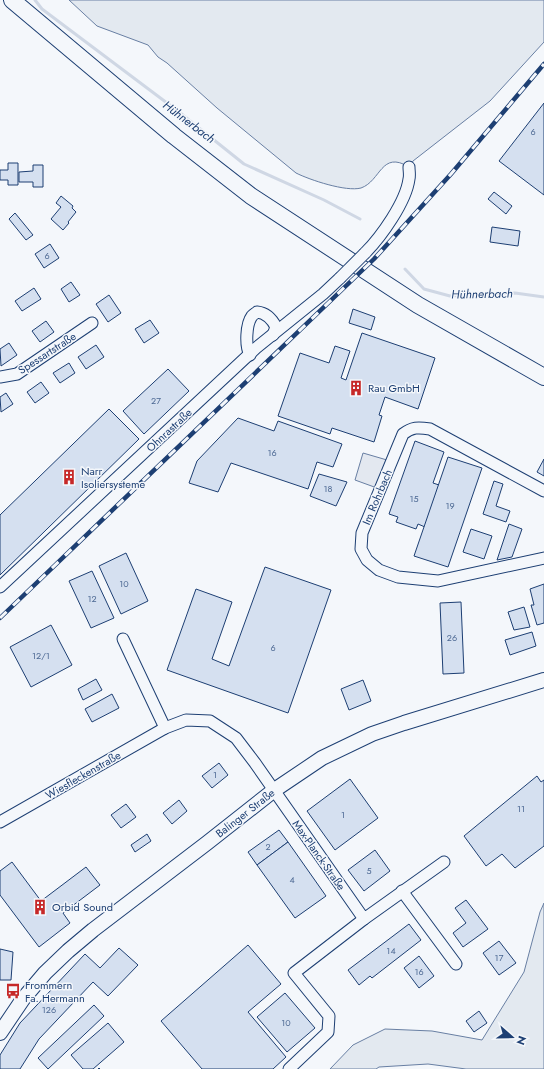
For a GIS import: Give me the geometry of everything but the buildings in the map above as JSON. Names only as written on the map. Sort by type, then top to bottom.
[{"type":"highway","points":[[12,0],[174,136],[251,196],[418,305],[544,377]]},
{"type":"main road","name":"Balinger Straße","points":[[0,1033],[23,999],[45,973],[68,951],[93,930],[274,791],[322,758],[372,734],[404,722],[544,680]]},
{"type":"street","name":"Ohnrastraße","points":[[0,587],[256,348],[274,335],[340,278],[365,253],[387,228],[404,196],[409,179],[409,167]]},
{"type":"street","points":[[250,355],[247,343],[248,327],[252,316],[257,312],[270,318],[276,327],[274,335]]},
{"type":"street","name":"Spessartstraße","points":[[0,377],[17,374],[92,324]]},
{"type":"street","name":"Im Rohrbach","points":[[544,491],[430,429],[419,427],[410,429],[403,434],[362,533],[361,549],[367,560],[379,570],[398,577],[438,580],[544,558]]},
{"type":"street","points":[[123,639],[166,728]]},
{"type":"street","name":"Wiesfleckenstraße","points":[[0,822],[166,728],[186,720],[210,720],[236,738],[274,791]]},
{"type":"street","name":"Max-Planck-Straße","points":[[274,791],[364,919]]},
{"type":"street","points":[[289,1069],[328,1032],[329,1016],[294,973],[364,919],[444,862]]},
{"type":"street","points":[[402,891],[456,964]]},
{"type":"shaded area","points":[[69,0],[544,0],[544,42],[490,101],[413,161],[409,167],[400,163],[392,162],[387,164],[368,184],[361,188],[354,189],[319,182],[296,173],[158,57],[148,45],[97,26]]},
{"type":"shaded area","points":[[363,453],[387,460],[377,488],[355,480]]},
{"type":"shaded area","points":[[544,903],[544,1069],[466,1069],[428,1064],[379,1067],[376,1069],[330,1069],[353,1045],[385,1029],[432,1031],[482,1040],[524,972],[540,912]]},
{"type":"waterway","name":"Hühnerbach","points":[[35,0],[42,9],[179,112],[244,164],[324,200],[360,219]]},
{"type":"waterway","name":"Hühnerbach","points":[[405,269],[424,289],[450,296],[515,293],[544,297]]},
{"type":"railway","points":[[0,618],[374,259],[451,174],[544,64]]},
{"type":"place","name":"Rau GmbH","points":[[356,388]]},
{"type":"place","name":"Narr Isoliersysteme","points":[[69,477]]},
{"type":"place","name":"Orbid Sound","points":[[40,907]]},
{"type":"place","name":"Frommern Fa. Hermann","points":[[13,991]]}]
